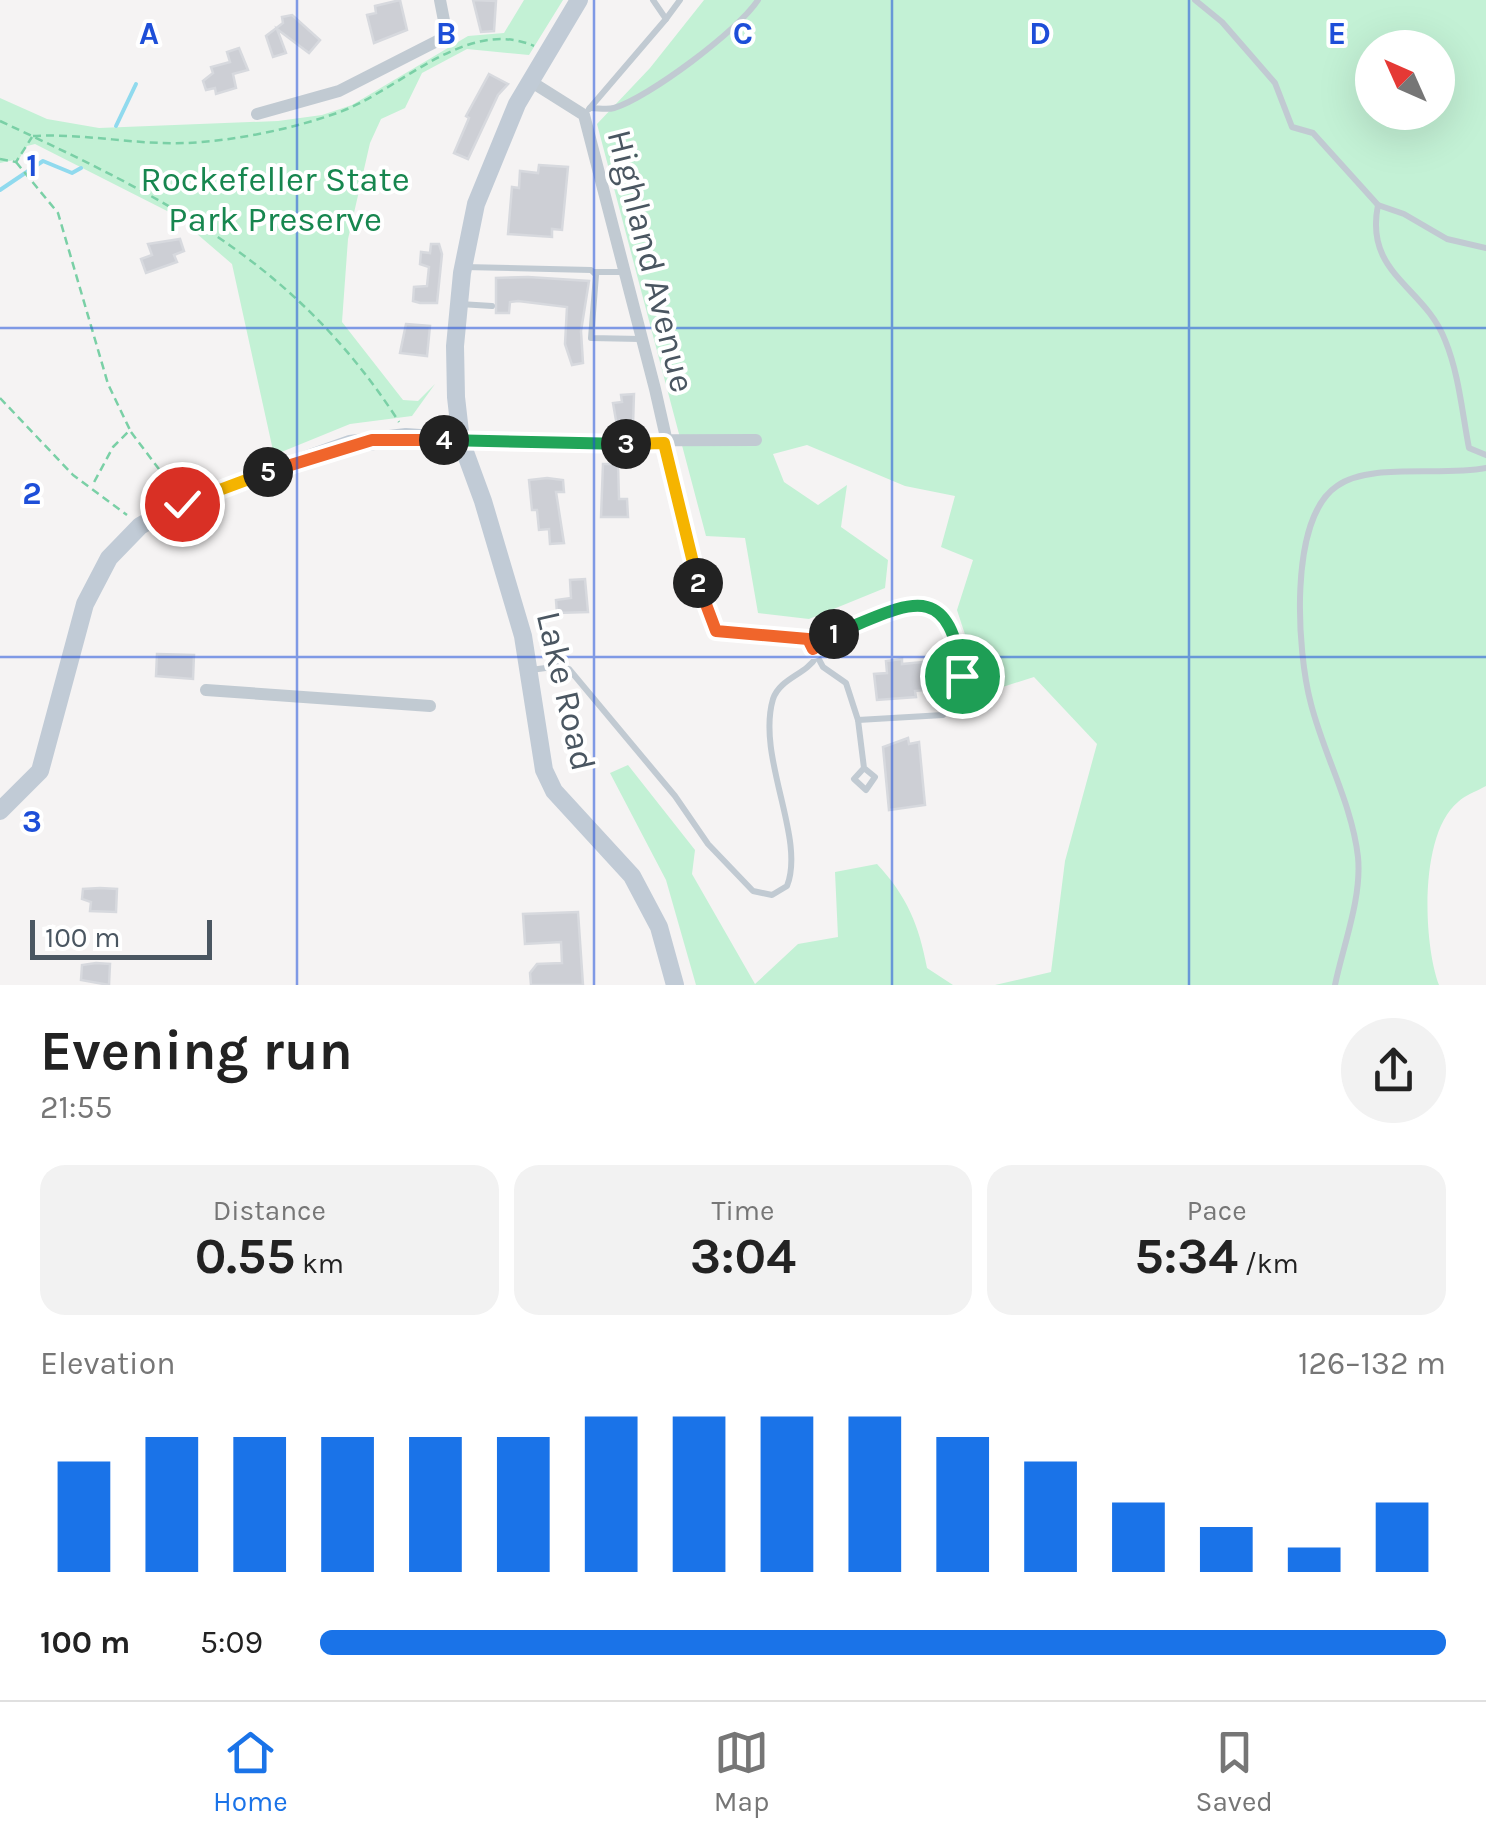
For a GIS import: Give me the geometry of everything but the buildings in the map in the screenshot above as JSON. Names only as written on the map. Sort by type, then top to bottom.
[{"type":"main road","name":"Lake Road","points":[[580,0],[530,81],[487,171],[462,266],[454,346],[461,442],[484,501],[530,670],[544,770],[562,801],[632,876],[659,927],[675,985]]},
{"type":"main road","points":[[0,810],[40,771],[85,604],[108,558],[140,526],[182,504],[350,444],[406,437],[461,442]]},
{"type":"street","points":[[257,114],[340,90],[447,36],[440,0]]},
{"type":"street","name":"Highland Avenue","points":[[530,81],[587,111],[703,601]]},
{"type":"street","points":[[461,442],[756,440]]},
{"type":"street","points":[[206,690],[430,706]]},
{"type":"lane","points":[[653,0],[666,19]]},
{"type":"lane","points":[[587,111],[680,0]]},
{"type":"lane","points":[[587,111],[611,109],[642,95],[728,36],[758,0]]},
{"type":"lane","points":[[1195,0],[1222,22],[1275,83],[1292,127],[1312,134],[1378,205],[1404,214],[1435,234],[1486,248]]},
{"type":"lane","points":[[1378,205],[1375,238],[1383,258],[1445,338],[1469,448],[1486,455]]},
{"type":"lane","points":[[462,266],[624,272]]},
{"type":"lane","points":[[595,272],[591,338],[642,338]]},
{"type":"lane","points":[[459,304],[492,306]]},
{"type":"lane","points":[[1335,985],[1358,860],[1350,817],[1307,688],[1302,603],[1310,519],[1325,495],[1359,476],[1380,471],[1454,474],[1486,468]]},
{"type":"lane","points":[[703,601],[716,631],[808,639],[823,667],[846,683],[858,720],[864,768]]},
{"type":"lane","points":[[530,670],[560,666],[569,670],[676,796],[708,844],[753,891],[772,895],[787,886],[792,862],[773,766],[772,702],[784,683],[810,668],[822,639],[913,606],[934,608],[953,629],[962,676],[957,706],[942,715],[858,720]]},
{"type":"path","points":[[0,120],[196,218],[275,278],[377,391],[406,437]]},
{"type":"path","points":[[16,162],[32,136]]},
{"type":"path","points":[[0,160],[16,162],[58,213],[108,384],[130,430],[182,504]]},
{"type":"path","points":[[0,398],[74,475],[140,526]]},
{"type":"path","points":[[92,486],[113,446],[130,430]]},
{"type":"green space","name":"Rockefeller State Park Preserve","points":[[524,0],[563,0],[529,55],[467,49],[422,73],[405,108],[381,119],[370,143],[348,239],[342,322],[403,400],[418,401],[435,384],[412,416],[350,424],[274,455],[232,264],[175,215],[35,144],[27,146],[19,159],[0,163],[0,98],[47,119],[99,128],[278,121],[322,115],[352,105],[468,36],[504,33]]},
{"type":"green space","points":[[704,0],[1486,0],[1486,786],[1458,802],[1445,817],[1436,838],[1428,917],[1439,985],[995,985],[1051,972],[1065,861],[1097,744],[1034,677],[984,693],[957,610],[973,560],[941,547],[955,496],[905,486],[807,445],[773,454],[784,482],[818,505],[847,485],[841,527],[888,560],[885,588],[809,619],[758,613],[745,538],[706,536],[597,124],[650,68]]},
{"type":"green space","points":[[628,765],[695,850],[692,874],[755,984],[798,944],[838,937],[835,872],[877,864],[910,912],[927,968],[953,985],[696,985],[666,880],[610,773]]},
{"type":"waterway","points":[[116,126],[136,84]]},
{"type":"waterway","points":[[0,190],[43,161],[72,173],[81,168]]},
{"type":"route","points":[[182,504],[350,444],[372,440],[406,437],[461,442],[664,443],[703,601],[710,625],[716,631],[808,639],[813,649],[822,639],[898,609],[926,606],[940,612],[953,629],[962,676]]}]
